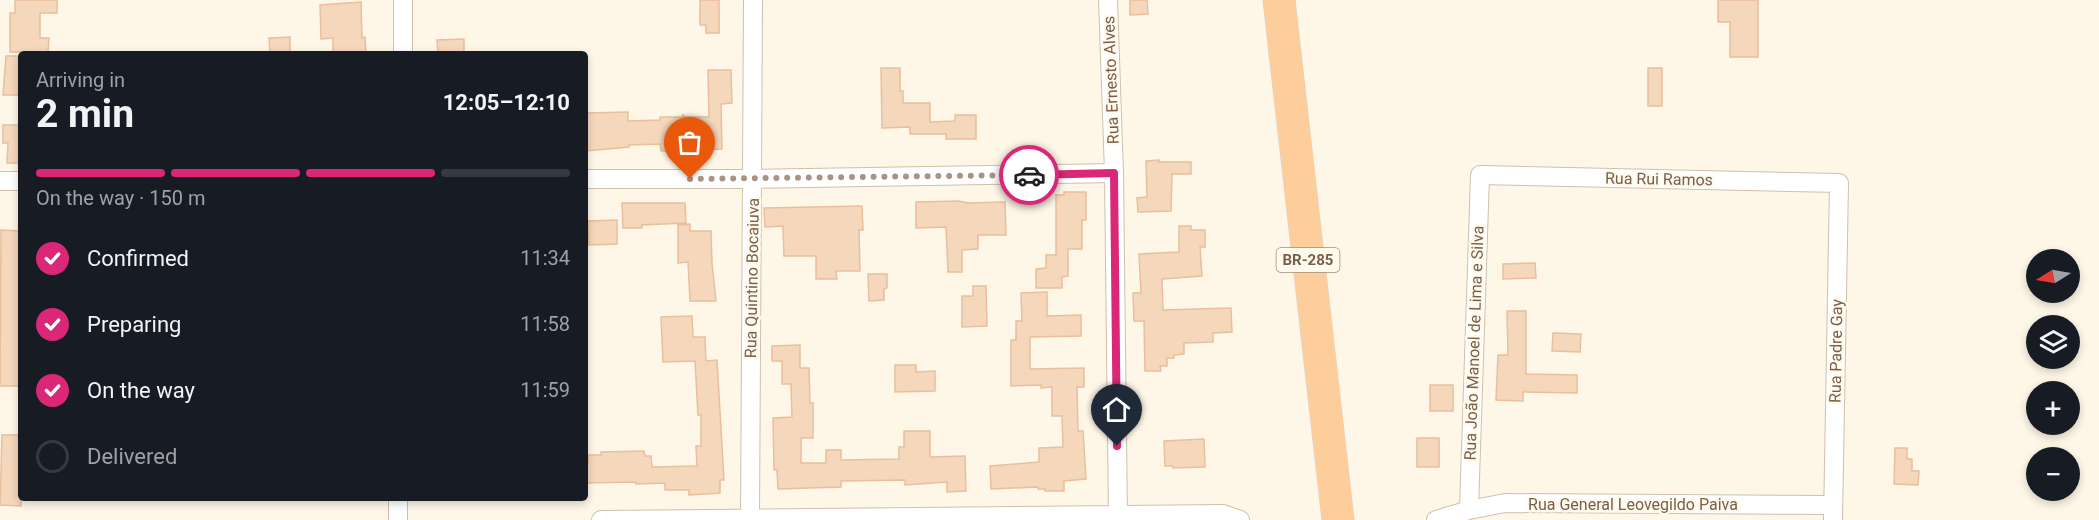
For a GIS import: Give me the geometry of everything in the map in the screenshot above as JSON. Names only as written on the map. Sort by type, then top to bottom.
[{"type":"highway","name":"BR-285","points":[[1279,0],[1338,520]]},
{"type":"street","points":[[403,0],[403,51]]},
{"type":"street","name":"Rua Quintino Bocaiuva","points":[[750,519],[753,0]]},
{"type":"street","name":"Rua Ernesto Alves","points":[[1108,0],[1114,173],[1118,517]]},
{"type":"street","points":[[588,179],[753,179],[1114,173]]},
{"type":"street","name":"Rua Rui Ramos","points":[[1480,175],[1839,183]]},
{"type":"street","name":"Rua João Manoel de Lima e Silva","points":[[1468,510],[1480,175]]},
{"type":"street","points":[[0,181],[18,181]]},
{"type":"street","name":"Rua Padre Gay","points":[[1833,512],[1839,183]]},
{"type":"street","points":[[398,501],[398,520]]},
{"type":"street","name":"Rua General Leovegildo Paiva","points":[[1436,520],[1468,510],[1505,503],[1833,512]]},
{"type":"street","points":[[601,520],[1118,517],[1222,514],[1240,520]]},
{"type":"building","points":[[15,0],[57,0],[57,13],[40,13],[40,38],[49,38],[48,51],[10,52],[10,13],[15,13]]},
{"type":"building","points":[[700,0],[719,0],[719,33],[706,33],[706,25],[700,25]]},
{"type":"building","points":[[1130,0],[1147,0],[1148,14],[1130,15]]},
{"type":"building","points":[[1718,0],[1758,0],[1758,57],[1730,57],[1730,22],[1718,22]]},
{"type":"building","points":[[361,2],[362,38],[365,37],[366,51],[333,51],[333,38],[321,39],[320,5]]},
{"type":"building","points":[[290,37],[290,51],[270,51],[269,38]]},
{"type":"building","points":[[464,39],[464,51],[438,51],[437,40]]},
{"type":"building","points":[[6,56],[18,56],[18,95],[3,95]]},
{"type":"building","points":[[881,68],[900,68],[900,91],[903,91],[903,103],[930,103],[930,122],[955,121],[955,115],[976,115],[976,139],[946,139],[946,134],[910,134],[910,127],[882,128]]},
{"type":"building","points":[[1648,68],[1662,68],[1662,106],[1648,106]]},
{"type":"building","points":[[708,70],[731,70],[732,103],[721,104],[722,149],[661,151],[660,144],[629,145],[629,147],[588,151],[588,113],[628,112],[628,121],[660,120],[660,117],[683,117],[683,115],[685,117],[709,117]]},
{"type":"building","points":[[3,125],[18,125],[18,163],[7,163],[8,143],[3,143]]},
{"type":"building","points":[[1159,160],[1159,162],[1191,162],[1191,174],[1172,174],[1171,211],[1138,212],[1137,198],[1147,197],[1146,161]]},
{"type":"building","points":[[1064,192],[1086,192],[1086,220],[1082,220],[1082,249],[1068,249],[1068,276],[1062,277],[1062,288],[1036,288],[1036,269],[1046,268],[1046,255],[1056,255],[1056,195],[1064,195]]},
{"type":"building","points":[[959,201],[968,203],[1005,202],[1006,235],[978,235],[978,249],[962,250],[962,272],[948,272],[946,227],[916,228],[916,202]]},
{"type":"building","points":[[622,203],[685,203],[686,223],[623,228]]},
{"type":"building","points":[[862,206],[863,230],[859,230],[860,271],[836,271],[837,279],[816,279],[816,256],[784,256],[783,226],[765,227],[764,208]]},
{"type":"building","points":[[617,220],[617,244],[589,245],[588,221]]},
{"type":"building","points":[[690,224],[690,231],[711,231],[716,301],[690,301],[688,262],[678,263],[678,225]]},
{"type":"building","points":[[1179,226],[1191,226],[1191,230],[1205,230],[1205,247],[1200,247],[1202,276],[1162,279],[1163,310],[1231,308],[1232,332],[1213,333],[1213,342],[1184,343],[1184,354],[1167,358],[1167,366],[1160,366],[1161,371],[1145,371],[1144,321],[1134,321],[1133,293],[1141,293],[1139,254],[1179,252]]},
{"type":"building","points":[[1,230],[18,231],[18,386],[0,386]]},
{"type":"building","points":[[1535,263],[1536,278],[1503,279],[1503,264]]},
{"type":"building","points":[[868,274],[887,274],[884,300],[869,301]]},
{"type":"building","points":[[973,286],[986,286],[987,326],[962,327],[962,296],[973,296]]},
{"type":"building","points":[[1047,292],[1047,316],[1081,315],[1081,336],[1030,337],[1030,369],[1084,368],[1084,387],[1077,387],[1078,431],[1083,431],[1086,479],[1064,481],[1064,491],[1045,491],[1038,487],[991,489],[990,466],[1039,462],[1039,448],[1063,447],[1062,416],[1052,416],[1052,387],[1011,386],[1011,340],[1016,340],[1016,321],[1022,321],[1021,293]]},
{"type":"building","points":[[1507,311],[1526,311],[1526,374],[1577,375],[1577,393],[1523,392],[1523,401],[1496,400],[1498,355],[1508,355]]},
{"type":"building","points":[[692,316],[693,337],[705,337],[706,361],[717,360],[724,480],[720,480],[720,493],[689,495],[689,490],[665,490],[665,483],[588,483],[588,455],[601,455],[601,452],[644,451],[645,456],[651,456],[652,467],[697,466],[696,446],[701,446],[701,415],[698,415],[695,361],[663,362],[661,317]]},
{"type":"building","points":[[1553,333],[1581,334],[1580,352],[1552,351]]},
{"type":"building","points":[[800,345],[800,368],[809,368],[810,403],[813,403],[813,438],[801,438],[801,463],[826,463],[826,450],[841,450],[841,460],[899,459],[899,447],[904,447],[904,431],[930,431],[930,457],[965,456],[966,491],[947,492],[947,482],[905,485],[905,480],[841,481],[841,487],[778,489],[777,470],[774,470],[773,418],[792,417],[791,384],[782,384],[782,361],[772,361],[772,346]]},
{"type":"building","points":[[895,365],[916,365],[916,372],[935,371],[935,391],[895,392]]},
{"type":"building","points":[[1430,385],[1453,385],[1453,411],[1430,411]]},
{"type":"building","points":[[2,435],[18,435],[18,501],[21,501],[21,506],[0,505]]},
{"type":"building","points":[[1417,438],[1439,438],[1439,467],[1417,467]]},
{"type":"building","points":[[1204,439],[1205,467],[1165,466],[1164,441]]},
{"type":"building","points":[[1895,448],[1907,448],[1907,459],[1912,459],[1912,471],[1919,471],[1918,485],[1894,484]]},
{"type":"way so far","points":[[690,179],[1029,175]]},
{"type":"route","points":[[1029,175],[1114,173],[1117,446]]}]
